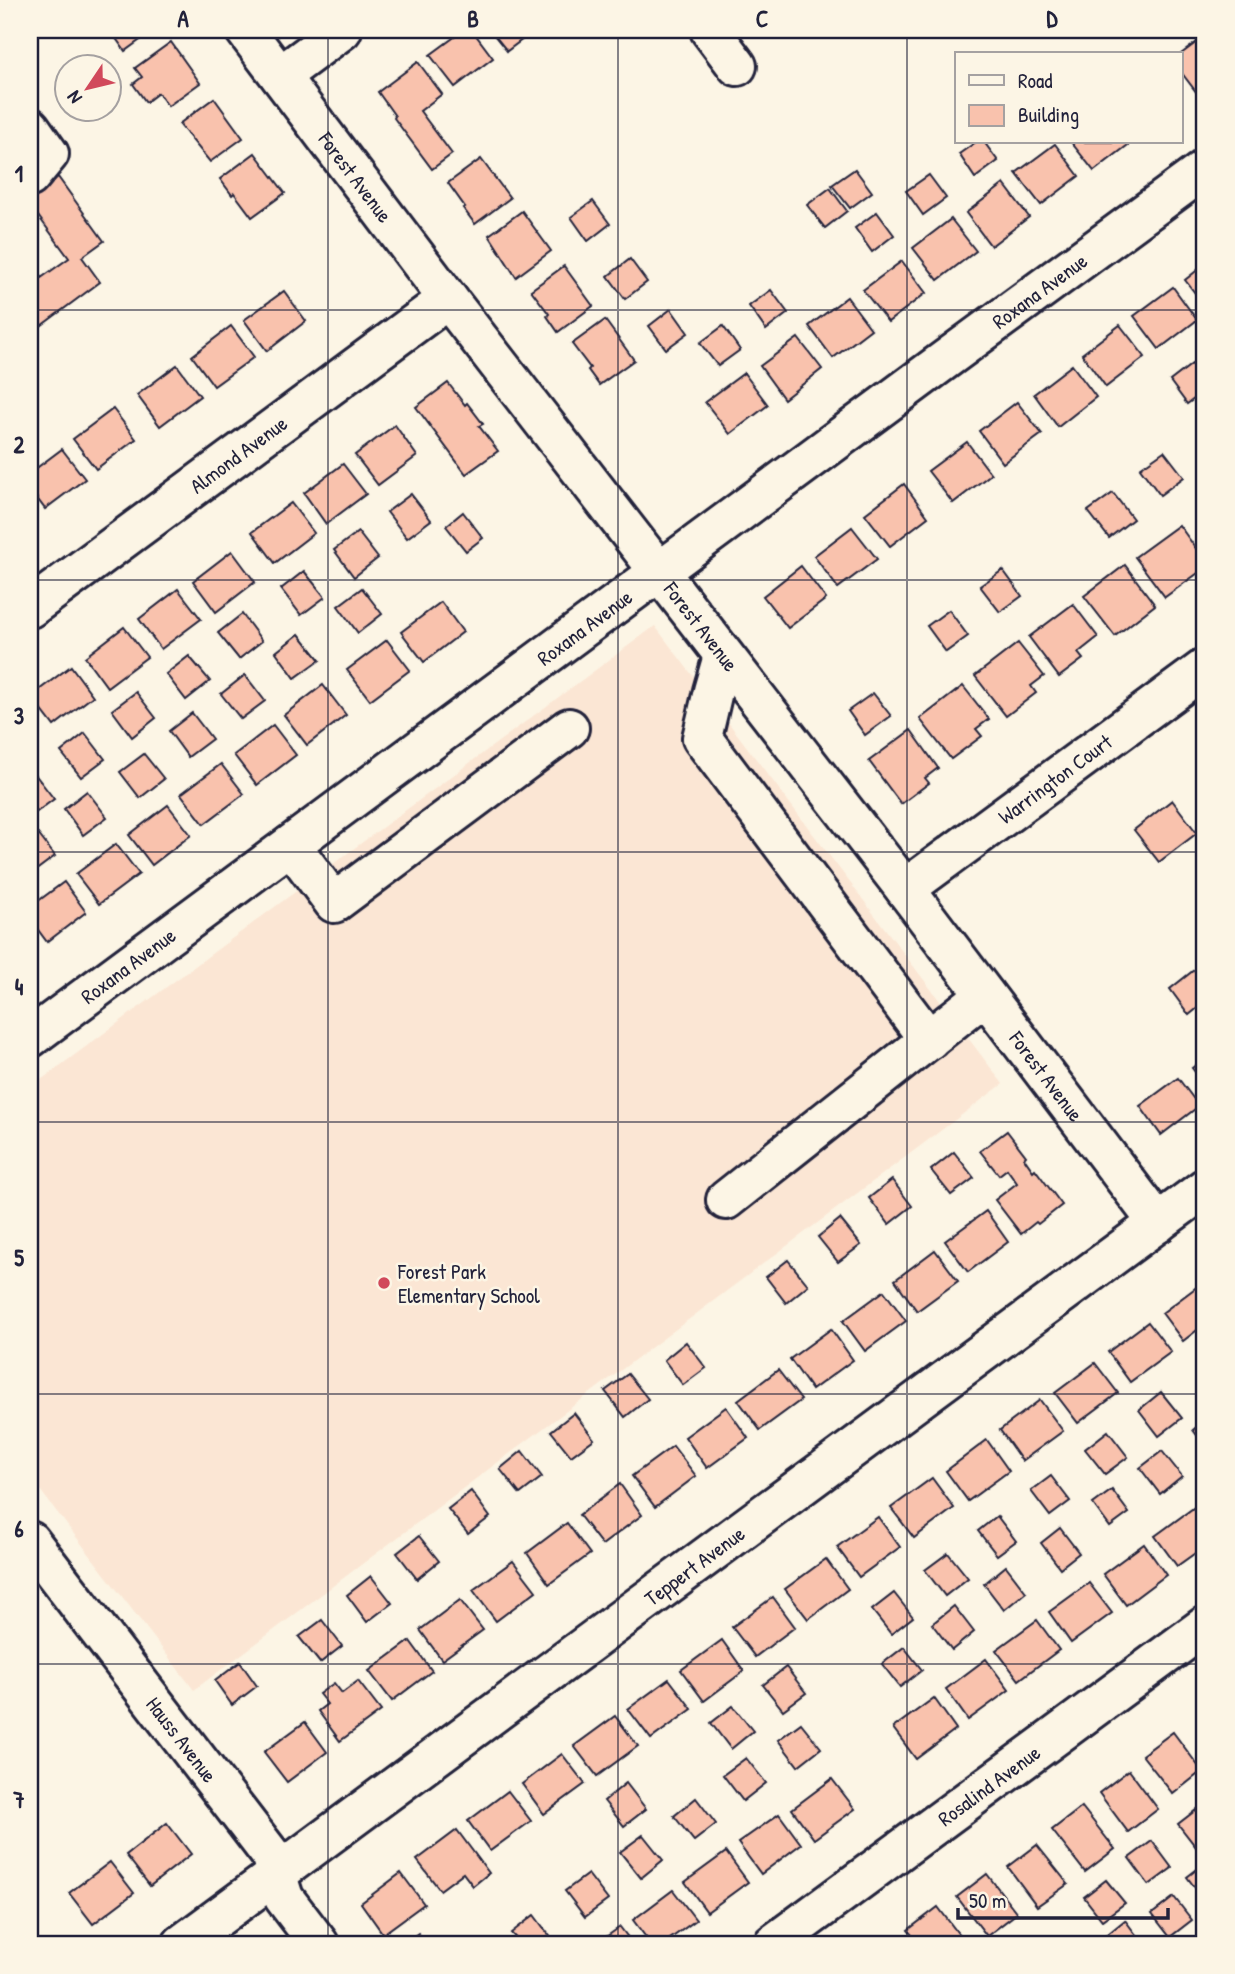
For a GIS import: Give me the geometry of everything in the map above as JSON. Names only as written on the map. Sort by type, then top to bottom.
[{"type":"street","name":"Forest Avenue","points":[[245,30],[448,299],[905,889],[1158,1223]]},
{"type":"street","points":[[281,76],[342,30]]},
{"type":"street","points":[[710,30],[737,65]]},
{"type":"street","points":[[30,128],[49,154],[30,177]]},
{"type":"street","name":"Roxana Avenue","points":[[30,1038],[1205,169]]},
{"type":"street","name":"Almond Avenue","points":[[30,608],[448,299]]},
{"type":"street","points":[[723,656],[702,738],[929,1040]]},
{"type":"street","name":"Warrington Court","points":[[905,889],[1205,668]]},
{"type":"street","points":[[291,845],[334,903],[569,728]]},
{"type":"street","points":[[726,1200],[985,995]]},
{"type":"street","name":"Teppert Avenue","points":[[182,1944],[1205,1188]]},
{"type":"street","name":"Hauss Avenue","points":[[30,1541],[271,1854],[284,1898],[319,1944]]},
{"type":"street","name":"Rosalind Avenue","points":[[774,1944],[1205,1626]]},
{"type":"shaded area","name":"Forest Park Elementary School","points":[[655,626],[1003,1084],[194,1690],[30,1477],[30,1088]]},
{"type":"building","points":[[110,30],[154,30],[125,51]]},
{"type":"building","points":[[464,30],[472,30],[493,58],[455,87],[430,55]]},
{"type":"building","points":[[490,30],[535,30],[507,51]]},
{"type":"building","points":[[1205,36],[1205,87],[1197,93],[1182,73],[1182,53]]},
{"type":"building","points":[[171,42],[200,83],[168,106],[158,93],[146,102],[133,84],[142,77],[135,68]]},
{"type":"building","points":[[418,62],[442,94],[420,111],[452,154],[432,169],[378,92]]},
{"type":"building","points":[[214,98],[243,138],[210,162],[179,124]]},
{"type":"building","points":[[973,144],[985,144],[998,161],[975,178],[959,154]]},
{"type":"building","points":[[1055,144],[1079,176],[1041,205],[1016,173]]},
{"type":"building","points":[[1073,144],[1129,144],[1094,171]]},
{"type":"building","points":[[255,153],[285,193],[252,217],[220,179]]},
{"type":"building","points":[[481,159],[510,198],[475,224],[448,183]]},
{"type":"building","points":[[855,169],[872,192],[850,208],[832,185]]},
{"type":"building","points":[[929,175],[946,198],[923,215],[906,191]]},
{"type":"building","points":[[58,177],[104,241],[82,257],[100,282],[30,334],[30,286],[69,258],[30,205],[30,198]]},
{"type":"building","points":[[1004,184],[1029,217],[991,246],[966,213]]},
{"type":"building","points":[[830,188],[847,211],[825,228],[807,205]]},
{"type":"building","points":[[593,201],[610,224],[588,241],[571,217]]},
{"type":"building","points":[[522,211],[551,251],[516,277],[489,235]]},
{"type":"building","points":[[877,212],[894,235],[872,252],[855,228]]},
{"type":"building","points":[[951,219],[976,251],[938,280],[913,248]]},
{"type":"building","points":[[630,259],[647,282],[625,299],[608,276]]},
{"type":"building","points":[[902,261],[926,293],[888,322],[863,290]]},
{"type":"building","points":[[1205,264],[1205,306],[1185,280]]},
{"type":"building","points":[[564,266],[593,306],[558,332],[547,316],[549,314],[531,290]]},
{"type":"building","points":[[1173,287],[1197,320],[1159,349],[1134,316]]},
{"type":"building","points":[[771,290],[788,313],[766,330],[749,306]]},
{"type":"building","points":[[284,291],[306,321],[267,351],[244,320]]},
{"type":"building","points":[[847,297],[871,329],[833,358],[809,326]]},
{"type":"building","points":[[671,309],[688,333],[666,349],[649,326]]},
{"type":"building","points":[[605,320],[634,360],[599,385],[572,344]]},
{"type":"building","points":[[1120,325],[1145,357],[1106,387],[1082,354]]},
{"type":"building","points":[[231,326],[254,357],[214,386],[192,356]]},
{"type":"building","points":[[723,326],[740,350],[718,366],[700,343]]},
{"type":"building","points":[[798,338],[822,369],[784,399],[760,366]]},
{"type":"building","points":[[1192,364],[1205,381],[1205,391],[1187,404],[1170,381]]},
{"type":"building","points":[[177,365],[200,396],[160,426],[137,395]]},
{"type":"building","points":[[1072,365],[1096,397],[1058,427],[1034,394]]},
{"type":"building","points":[[744,373],[768,405],[730,434],[705,402]]},
{"type":"building","points":[[448,383],[483,424],[479,426],[498,451],[466,474],[416,407]]},
{"type":"building","points":[[1017,402],[1042,434],[1003,463],[979,431]]},
{"type":"building","points":[[113,409],[136,439],[96,469],[73,439]]},
{"type":"building","points":[[395,425],[417,456],[378,485],[355,455]]},
{"type":"building","points":[[967,442],[991,474],[953,503],[928,471]]},
{"type":"building","points":[[62,449],[85,479],[45,509],[30,489],[30,473]]},
{"type":"building","points":[[1164,451],[1184,477],[1160,495],[1140,468]]},
{"type":"building","points":[[343,464],[366,494],[326,524],[304,493]]},
{"type":"building","points":[[904,484],[928,517],[890,546],[865,514]]},
{"type":"building","points":[[1113,493],[1133,519],[1109,538],[1088,511]]},
{"type":"building","points":[[411,494],[431,520],[407,538],[387,512]]},
{"type":"building","points":[[291,503],[314,533],[275,563],[252,532]]},
{"type":"building","points":[[463,512],[483,538],[466,551],[446,526]]},
{"type":"building","points":[[1179,525],[1205,561],[1205,568],[1165,597],[1135,557]]},
{"type":"building","points":[[852,527],[877,559],[838,588],[814,556]]},
{"type":"building","points":[[358,532],[378,558],[354,577],[334,550]]},
{"type":"building","points":[[232,551],[255,582],[216,612],[193,581]]},
{"type":"building","points":[[1125,565],[1155,605],[1115,636],[1084,596]]},
{"type":"building","points":[[801,566],[826,599],[788,628],[763,596]]},
{"type":"building","points":[[1003,570],[1022,596],[1000,612],[980,586]]},
{"type":"building","points":[[304,571],[325,597],[301,615],[281,589]]},
{"type":"building","points":[[362,588],[382,614],[358,633],[338,606]]},
{"type":"building","points":[[178,589],[201,619],[161,649],[139,619]]},
{"type":"building","points":[[441,602],[463,632],[424,662],[401,632]]},
{"type":"building","points":[[1073,604],[1098,637],[1078,653],[1083,659],[1059,677],[1029,637]]},
{"type":"building","points":[[949,610],[968,636],[946,652],[927,626]]},
{"type":"building","points":[[242,614],[262,641],[239,659],[218,633]]},
{"type":"building","points":[[124,627],[147,657],[107,687],[85,657]]},
{"type":"building","points":[[299,634],[320,660],[295,678],[276,652]]},
{"type":"building","points":[[387,640],[410,670],[370,700],[347,670]]},
{"type":"building","points":[[1018,643],[1044,676],[1031,686],[1036,693],[1006,716],[975,676]]},
{"type":"building","points":[[189,656],[210,681],[186,700],[166,674]]},
{"type":"building","points":[[71,666],[93,696],[54,726],[31,696]]},
{"type":"building","points":[[245,675],[265,701],[241,719],[221,694]]},
{"type":"building","points":[[323,685],[346,715],[307,745],[284,715]]},
{"type":"building","points":[[963,686],[989,719],[976,729],[982,736],[951,759],[920,719]]},
{"type":"building","points":[[136,692],[156,718],[132,737],[112,710]]},
{"type":"building","points":[[873,693],[891,716],[865,735],[848,711]]},
{"type":"building","points":[[192,713],[212,739],[188,757],[169,731]]},
{"type":"building","points":[[273,725],[296,755],[257,785],[234,755]]},
{"type":"building","points":[[911,730],[938,768],[925,778],[929,783],[901,804],[869,761]]},
{"type":"building","points":[[85,733],[105,759],[81,777],[61,752]]},
{"type":"building","points":[[144,754],[164,779],[140,798],[120,772]]},
{"type":"building","points":[[221,764],[244,794],[204,824],[181,794]]},
{"type":"building","points":[[34,773],[54,799],[30,817],[30,776]]},
{"type":"building","points":[[87,791],[107,817],[83,835],[64,809]]},
{"type":"building","points":[[1172,800],[1197,833],[1159,862],[1134,830]]},
{"type":"building","points":[[168,805],[191,835],[152,865],[129,835]]},
{"type":"building","points":[[35,830],[55,856],[31,874],[30,833]]},
{"type":"building","points":[[116,844],[139,874],[99,904],[76,874]]},
{"type":"building","points":[[64,882],[86,912],[47,942],[30,919],[30,907]]},
{"type":"building","points":[[1194,970],[1205,985],[1205,1002],[1189,1015],[1170,989]]},
{"type":"building","points":[[1205,1058],[1205,1085],[1192,1068]]},
{"type":"building","points":[[1178,1078],[1199,1106],[1161,1135],[1140,1106]]},
{"type":"building","points":[[1007,1131],[1026,1156],[1024,1158],[1033,1171],[1035,1169],[1062,1205],[1021,1234],[995,1200],[1017,1183],[1007,1169],[999,1175],[980,1151]]},
{"type":"building","points":[[954,1152],[974,1178],[951,1195],[931,1170]]},
{"type":"building","points":[[892,1180],[912,1206],[889,1224],[869,1198]]},
{"type":"building","points":[[986,1211],[1008,1242],[968,1272],[945,1241]]},
{"type":"building","points":[[840,1219],[861,1245],[838,1262],[818,1237]]},
{"type":"building","points":[[935,1250],[958,1281],[917,1311],[895,1280]]},
{"type":"building","points":[[788,1260],[808,1285],[786,1303],[766,1277]]},
{"type":"building","points":[[1202,1283],[1205,1288],[1205,1324],[1183,1341],[1162,1313]]},
{"type":"building","points":[[884,1291],[906,1321],[865,1351],[843,1321]]},
{"type":"building","points":[[1148,1322],[1171,1352],[1130,1382],[1108,1352]]},
{"type":"building","points":[[831,1329],[853,1360],[812,1390],[790,1359]]},
{"type":"building","points":[[686,1342],[706,1368],[683,1385],[664,1360]]},
{"type":"building","points":[[1095,1363],[1118,1393],[1078,1423],[1055,1393]]},
{"type":"building","points":[[778,1370],[801,1400],[760,1430],[738,1400]]},
{"type":"building","points":[[628,1374],[648,1399],[625,1417],[605,1391]]},
{"type":"building","points":[[1161,1392],[1182,1418],[1159,1436],[1139,1410]]},
{"type":"building","points":[[1040,1400],[1063,1431],[1022,1461],[1000,1430]]},
{"type":"building","points":[[726,1407],[748,1438],[707,1468],[685,1437]]},
{"type":"building","points":[[574,1413],[594,1439],[571,1456],[551,1431]]},
{"type":"building","points":[[1205,1420],[1205,1446],[1193,1430]]},
{"type":"building","points":[[1108,1431],[1128,1457],[1105,1474],[1085,1449]]},
{"type":"building","points":[[987,1440],[1009,1471],[968,1501],[946,1471]]},
{"type":"building","points":[[673,1446],[696,1476],[655,1507],[632,1476]]},
{"type":"building","points":[[522,1451],[542,1477],[520,1494],[500,1469]]},
{"type":"building","points":[[1162,1451],[1182,1476],[1160,1494],[1140,1468]]},
{"type":"building","points":[[1051,1476],[1070,1501],[1050,1516],[1031,1491]]},
{"type":"building","points":[[932,1478],[954,1508],[914,1538],[891,1508]]},
{"type":"building","points":[[620,1484],[642,1515],[602,1545],[579,1515]]},
{"type":"building","points":[[1112,1490],[1129,1513],[1110,1527],[1093,1504]]},
{"type":"building","points":[[471,1491],[490,1517],[468,1534],[448,1509]]},
{"type":"building","points":[[1196,1506],[1205,1519],[1205,1546],[1177,1566],[1155,1536]]},
{"type":"building","points":[[997,1516],[1016,1541],[997,1555],[978,1531]]},
{"type":"building","points":[[878,1517],[900,1547],[859,1577],[837,1547]]},
{"type":"building","points":[[567,1523],[590,1554],[549,1584],[527,1553]]},
{"type":"building","points":[[1060,1528],[1079,1553],[1060,1568],[1041,1543]]},
{"type":"building","points":[[419,1536],[439,1561],[417,1579],[397,1553]]},
{"type":"building","points":[[1144,1544],[1166,1575],[1126,1605],[1103,1574]]},
{"type":"building","points":[[948,1553],[968,1578],[945,1596],[925,1570]]},
{"type":"building","points":[[826,1559],[848,1589],[808,1619],[785,1589]]},
{"type":"building","points":[[513,1561],[536,1591],[496,1621],[473,1590]]},
{"type":"building","points":[[1006,1566],[1026,1592],[1004,1610],[984,1584]]},
{"type":"building","points":[[371,1576],[392,1603],[367,1622],[347,1595]]},
{"type":"building","points":[[1089,1583],[1112,1613],[1071,1643],[1049,1612]]},
{"type":"building","points":[[894,1593],[913,1617],[891,1634],[872,1610]]},
{"type":"building","points":[[773,1597],[795,1627],[755,1657],[732,1627]]},
{"type":"building","points":[[460,1600],[483,1630],[442,1660],[420,1630]]},
{"type":"building","points":[[954,1606],[974,1632],[952,1650],[932,1624]]},
{"type":"building","points":[[322,1620],[342,1646],[320,1663],[299,1637]]},
{"type":"building","points":[[1037,1620],[1059,1650],[1019,1680],[996,1650]]},
{"type":"building","points":[[722,1640],[744,1671],[704,1701],[681,1670]]},
{"type":"building","points":[[410,1641],[432,1671],[392,1701],[369,1671]]},
{"type":"building","points":[[904,1647],[922,1670],[900,1687],[882,1664]]},
{"type":"building","points":[[986,1659],[1009,1690],[968,1720],[946,1689]]},
{"type":"building","points":[[240,1662],[257,1686],[232,1705],[215,1681]]},
{"type":"building","points":[[786,1667],[806,1693],[783,1710],[763,1685]]},
{"type":"building","points":[[669,1679],[692,1709],[651,1739],[628,1709]]},
{"type":"building","points":[[358,1681],[381,1711],[340,1741],[318,1711],[327,1704],[319,1694],[334,1683],[342,1693]]},
{"type":"building","points":[[934,1698],[956,1729],[916,1759],[893,1728]]},
{"type":"building","points":[[733,1706],[753,1731],[731,1749],[711,1723]]},
{"type":"building","points":[[615,1716],[638,1746],[597,1776],[574,1746]]},
{"type":"building","points":[[305,1722],[327,1752],[287,1782],[264,1752]]},
{"type":"building","points":[[801,1723],[821,1748],[798,1766],[778,1740]]},
{"type":"building","points":[[1173,1732],[1202,1771],[1173,1794],[1142,1755]]},
{"type":"building","points":[[562,1754],[585,1784],[544,1814],[522,1784]]},
{"type":"building","points":[[746,1758],[766,1783],[743,1801],[723,1775]]},
{"type":"building","points":[[1129,1770],[1158,1809],[1128,1832],[1099,1793]]},
{"type":"building","points":[[832,1779],[855,1809],[814,1839],[792,1809]]},
{"type":"building","points":[[626,1783],[646,1809],[624,1826],[604,1801]]},
{"type":"building","points":[[508,1791],[531,1821],[490,1851],[468,1821]]},
{"type":"building","points":[[696,1798],[716,1824],[694,1841],[674,1816]]},
{"type":"building","points":[[1082,1807],[1115,1849],[1085,1872],[1052,1830]]},
{"type":"building","points":[[1200,1807],[1205,1814],[1205,1840],[1196,1847],[1178,1824]]},
{"type":"building","points":[[779,1814],[801,1844],[761,1874],[738,1843]]},
{"type":"building","points":[[167,1823],[191,1854],[150,1886],[126,1855]]},
{"type":"building","points":[[457,1830],[489,1873],[473,1886],[463,1873],[440,1890],[417,1860]]},
{"type":"building","points":[[643,1835],[663,1860],[641,1878],[620,1852]]},
{"type":"building","points":[[1152,1841],[1172,1868],[1149,1885],[1129,1858]]},
{"type":"building","points":[[1037,1845],[1068,1884],[1037,1906],[1008,1867]]},
{"type":"building","points":[[726,1852],[748,1882],[707,1912],[685,1882]]},
{"type":"building","points":[[110,1862],[134,1893],[93,1924],[69,1893]]},
{"type":"building","points":[[1205,1863],[1205,1901],[1187,1877]]},
{"type":"building","points":[[401,1873],[424,1904],[383,1934],[361,1903]]},
{"type":"building","points":[[588,1874],[608,1900],[585,1917],[565,1891]]},
{"type":"building","points":[[987,1874],[1017,1913],[987,1936],[957,1897]]},
{"type":"building","points":[[1106,1880],[1125,1903],[1102,1920],[1084,1897]]},
{"type":"building","points":[[673,1890],[696,1920],[663,1944],[651,1944],[633,1920]]},
{"type":"building","points":[[1174,1897],[1192,1920],[1170,1937],[1152,1914]]},
{"type":"building","points":[[938,1907],[966,1944],[919,1944],[908,1930]]},
{"type":"building","points":[[534,1915],[552,1939],[545,1944],[521,1944],[511,1933]]},
{"type":"building","points":[[1125,1920],[1143,1944],[1108,1944],[1103,1938]]},
{"type":"building","points":[[620,1927],[633,1944],[596,1944]]},
{"type":"building","points":[[418,1933],[427,1944],[403,1944]]},
{"type":"place","name":"Forest Park Elementary School","points":[[384,1283]]}]
